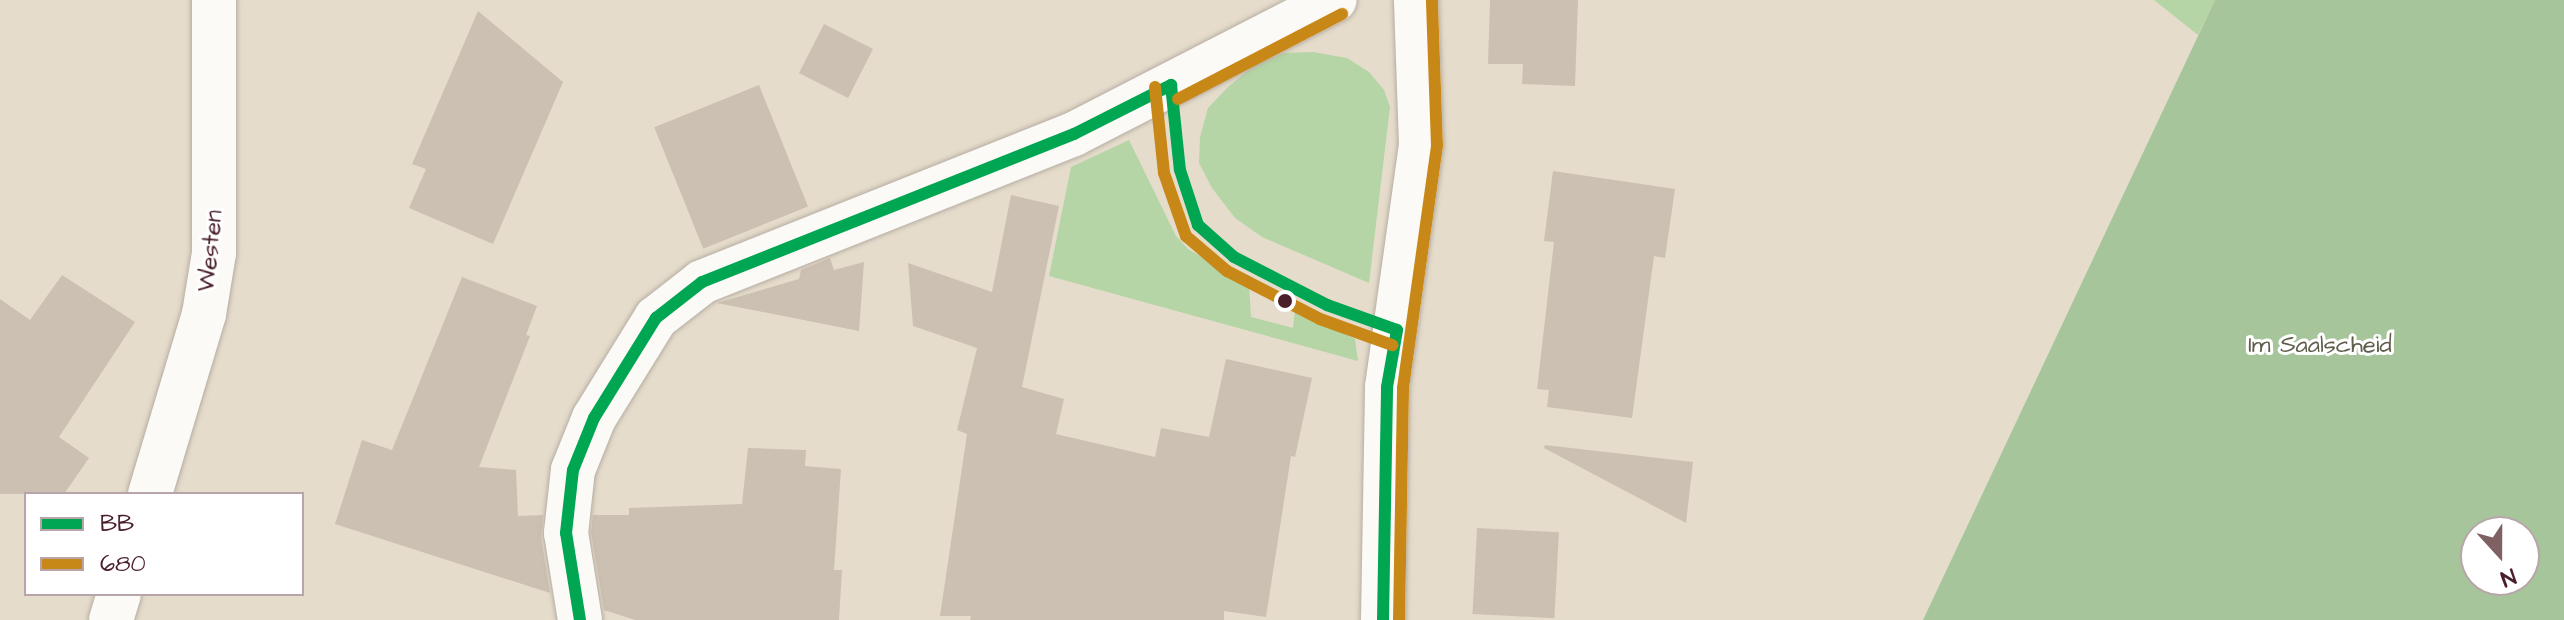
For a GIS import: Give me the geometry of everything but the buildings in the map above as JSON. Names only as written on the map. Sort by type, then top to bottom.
[{"type":"street","name":"Westen","points":[[151,492],[204,314],[214,253],[217,204],[214,0]]},
{"type":"street","points":[[580,620],[566,533],[573,470],[594,418],[656,318],[702,282],[1074,134],[1335,0]]},
{"type":"street","points":[[1383,620],[1387,387],[1421,145],[1416,0]]},
{"type":"street","points":[[111,620],[118,596]]},
{"type":"green space","points":[[2154,0],[2215,0],[2198,35]]},
{"type":"green space","name":"Im Saalscheid","points":[[2215,0],[2564,0],[2564,620],[1923,620]]},
{"type":"green space","points":[[1313,52],[1347,58],[1369,72],[1384,90],[1390,107],[1369,283],[1262,237],[1235,218],[1212,188],[1199,163],[1200,137],[1208,108],[1229,86],[1256,64],[1284,53]]},
{"type":"green space","points":[[1129,140],[1176,236],[1188,249],[1249,285],[1251,317],[1293,328],[1295,309],[1355,339],[1358,361],[1049,276],[1071,167]]},
{"type":"transit line","name":"680","points":[[1399,620],[1403,388],[1437,146],[1432,0]]},
{"type":"transit line","name":"680","points":[[1178,99],[1342,14]]},
{"type":"transit line","name":"BB","points":[[1171,85],[1180,170],[1198,225],[1234,257],[1327,305],[1397,330]]},
{"type":"transit line","name":"BB","points":[[580,620],[566,533],[573,470],[594,418],[656,318],[702,282],[1074,134],[1171,85]]},
{"type":"transit line","name":"680","points":[[1155,87],[1164,173],[1186,236],[1227,271],[1320,319],[1392,345]]},
{"type":"transit line","name":"BB","points":[[1383,620],[1387,387],[1397,330]]}]
